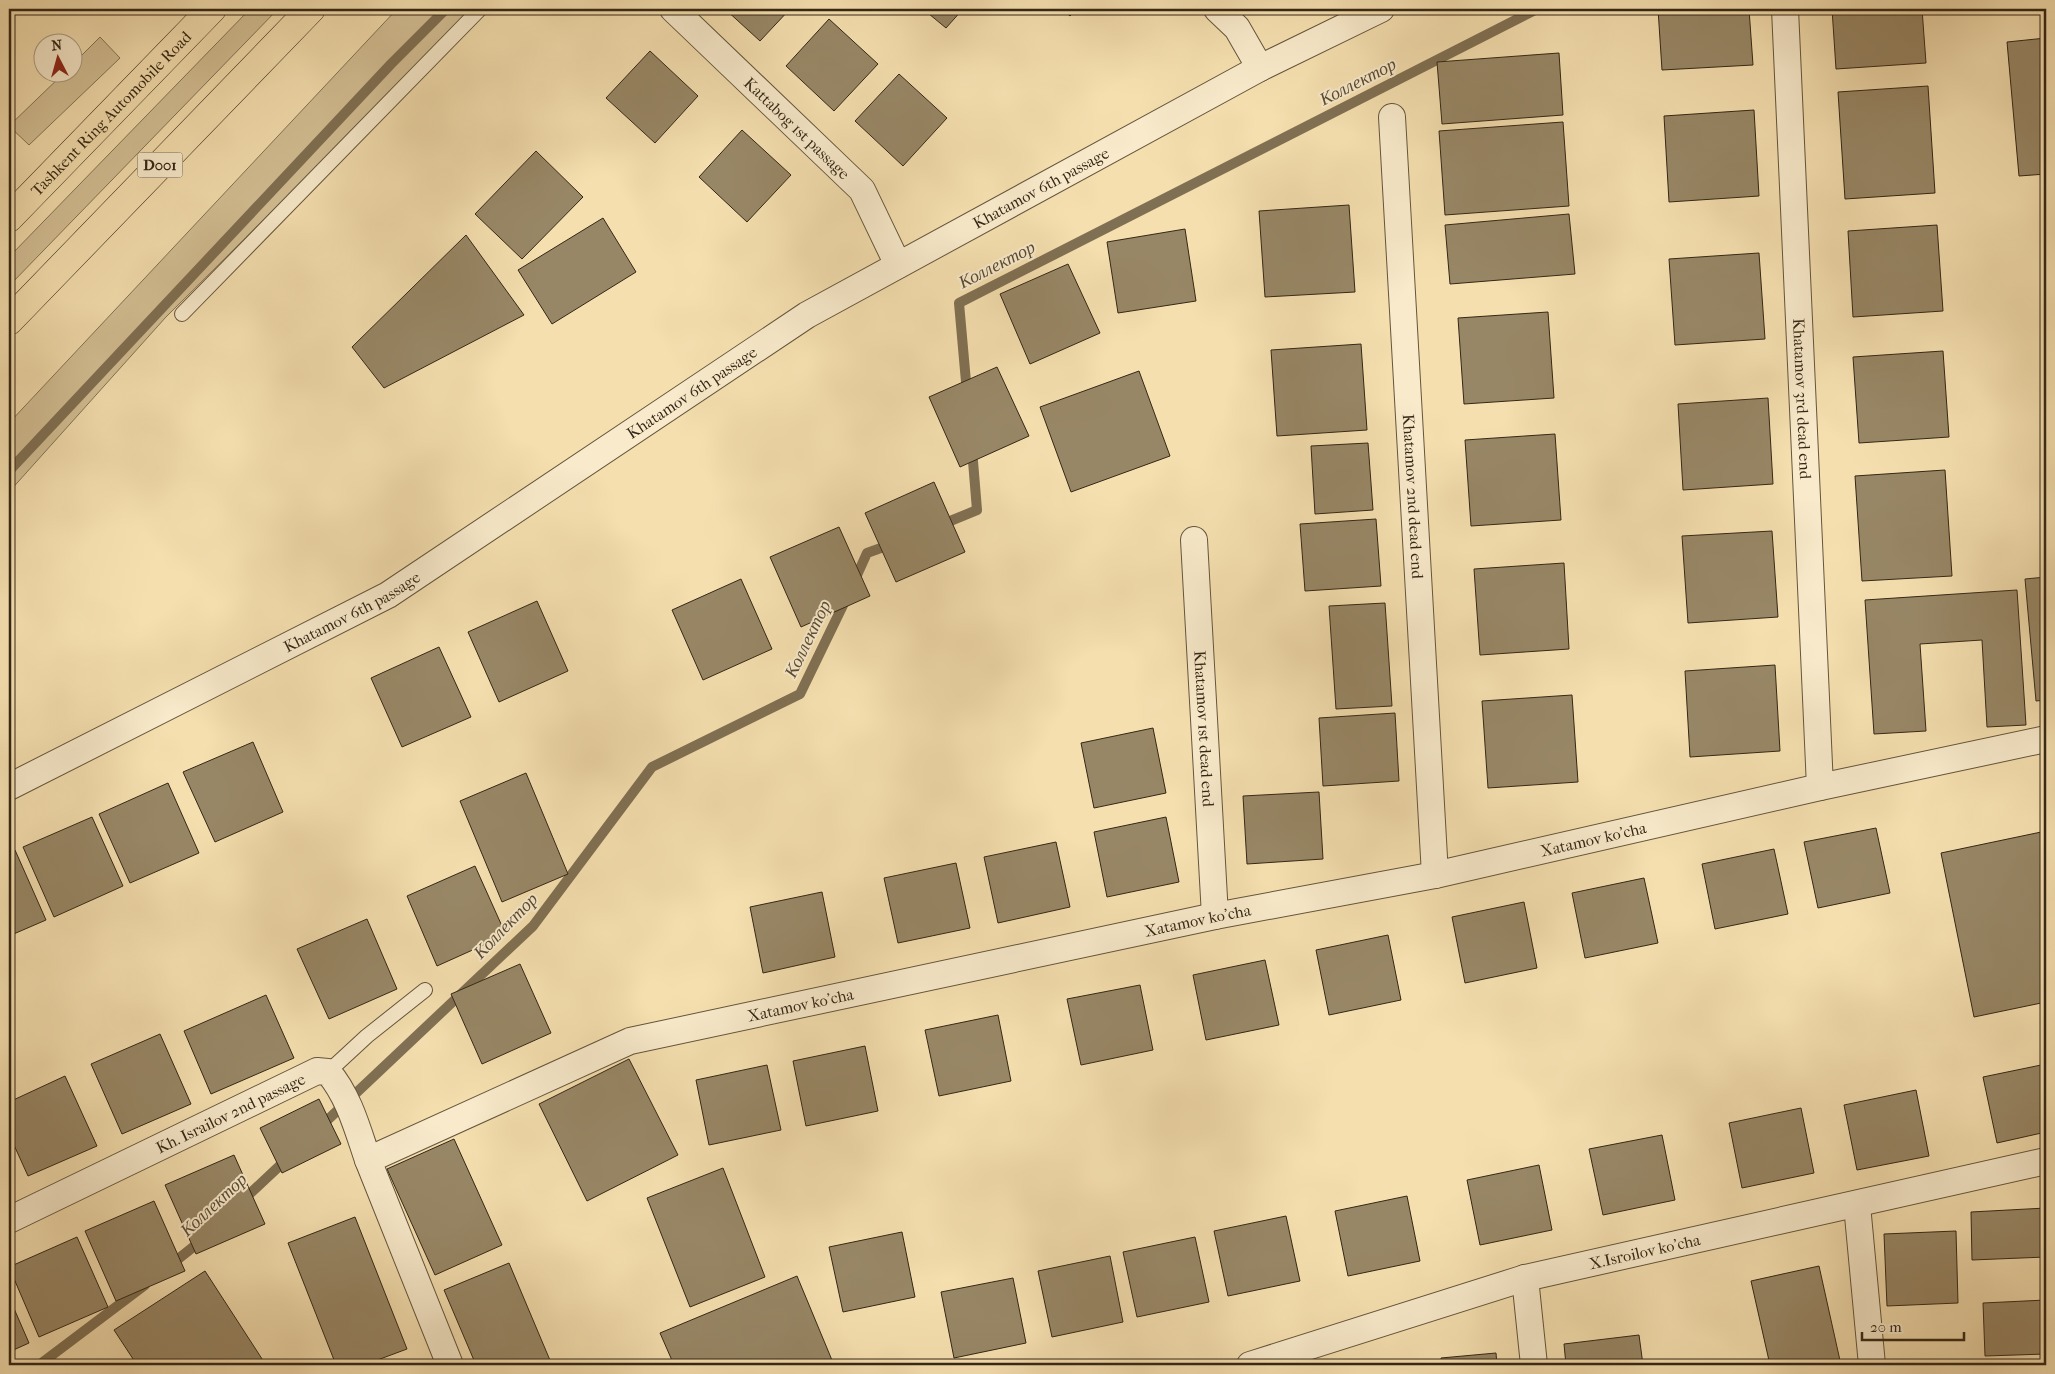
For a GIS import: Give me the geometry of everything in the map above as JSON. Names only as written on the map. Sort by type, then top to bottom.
[{"type":"highway","name":"Tashkent Ring Automobile Road","points":[[9,218],[212,9]]},
{"type":"highway","name":"D001","points":[[9,321],[311,9]]},
{"type":"street","name":"Kattabog 1st passage","points":[[673,9],[862,190],[898,265]]},
{"type":"street","points":[[1217,9],[1237,28],[1260,68]]},
{"type":"street","name":"Khatamov 6th passage","points":[[9,787],[388,595],[807,315],[1260,68],[1381,9]]},
{"type":"street","name":"Khatamov 3rd dead end","points":[[1786,9],[1820,787]]},
{"type":"street","name":"Khatamov 2nd dead end","points":[[1392,117],[1435,876]]},
{"type":"street","name":"Khatamov 1st dead end","points":[[1194,540],[1215,916]]},
{"type":"street","name":"Xatamov ko'cha","points":[[368,1160],[630,1041],[1215,916],[1435,876],[1820,787],[2046,739]]},
{"type":"street","name":"Kh. Israilov 2nd passage","points":[[9,1220],[317,1071],[328,1072]]},
{"type":"street","points":[[328,1072],[336,1081],[356,1125],[368,1160],[450,1365]]},
{"type":"street","name":"X.Isroilov ko'cha","points":[[1250,1365],[1525,1278],[1857,1205],[2046,1161]]},
{"type":"street","points":[[1857,1205],[1872,1365]]},
{"type":"street","points":[[1525,1278],[1534,1365]]},
{"type":"lane","points":[[182,314],[480,9]]},
{"type":"lane","points":[[328,1072],[367,1036],[425,990]]},
{"type":"shaded area","points":[[250,9],[278,9],[9,286],[9,257]]},
{"type":"shaded area","points":[[397,9],[476,9],[166,317],[9,492],[9,423]]},
{"type":"shaded area","points":[[100,37],[120,58],[29,145],[9,126],[55,82],[82,82],[82,55]]},
{"type":"building","points":[[725,9],[790,9],[760,41]]},
{"type":"building","points":[[923,9],[963,9],[946,28]]},
{"type":"building","points":[[1062,9],[1077,9],[1070,16]]},
{"type":"building","points":[[1658,9],[1749,9],[1753,65],[1662,70]]},
{"type":"building","points":[[1832,9],[1922,9],[1926,63],[1836,69]]},
{"type":"building","points":[[829,19],[878,64],[834,111],[786,66]]},
{"type":"building","points":[[2046,38],[2046,174],[2019,176],[2007,42]]},
{"type":"building","points":[[650,51],[698,96],[655,143],[606,98]]},
{"type":"building","points":[[1559,53],[1563,115],[1442,124],[1437,62]]},
{"type":"building","points":[[899,74],[947,118],[903,166],[855,121]]},
{"type":"building","points":[[1928,86],[1935,193],[1845,199],[1838,92]]},
{"type":"building","points":[[1754,110],[1759,196],[1669,202],[1664,116]]},
{"type":"building","points":[[1563,122],[1569,206],[1445,215],[1439,131]]},
{"type":"building","points":[[742,130],[791,175],[747,222],[699,177]]},
{"type":"building","points":[[536,151],[583,197],[522,259],[475,214]]},
{"type":"building","points":[[1349,205],[1355,292],[1265,297],[1259,211]]},
{"type":"building","points":[[1569,214],[1575,274],[1450,284],[1445,225]]},
{"type":"building","points":[[603,218],[636,272],[552,324],[518,270]]},
{"type":"building","points":[[1937,225],[1943,311],[1853,317],[1848,231]]},
{"type":"building","points":[[1185,229],[1196,301],[1118,313],[1107,242]]},
{"type":"building","points":[[466,235],[524,315],[384,388],[352,347]]},
{"type":"building","points":[[1759,253],[1765,339],[1675,345],[1669,259]]},
{"type":"building","points":[[1068,264],[1100,333],[1030,364],[1000,294]]},
{"type":"building","points":[[1548,312],[1554,398],[1464,404],[1458,318]]},
{"type":"building","points":[[1361,344],[1367,430],[1277,436],[1271,350]]},
{"type":"building","points":[[1943,351],[1949,437],[1859,443],[1853,357]]},
{"type":"building","points":[[997,367],[1029,436],[960,467],[929,397]]},
{"type":"building","points":[[1139,371],[1170,456],[1071,492],[1040,407]]},
{"type":"building","points":[[1768,398],[1773,484],[1683,490],[1678,404]]},
{"type":"building","points":[[1555,434],[1561,520],[1471,526],[1465,440]]},
{"type":"building","points":[[1368,443],[1373,510],[1315,514],[1311,446]]},
{"type":"building","points":[[1945,470],[1952,576],[1862,581],[1855,476]]},
{"type":"building","points":[[934,482],[965,552],[896,582],[865,513]]},
{"type":"building","points":[[1376,519],[1381,586],[1305,591],[1300,524]]},
{"type":"building","points":[[839,527],[870,596],[801,627],[770,557]]},
{"type":"building","points":[[1772,531],[1778,617],[1688,623],[1682,536]]},
{"type":"building","points":[[1564,563],[1569,649],[1480,655],[1474,569]]},
{"type":"building","points":[[2046,577],[2046,700],[2036,701],[2025,579]]},
{"type":"building","points":[[741,579],[772,649],[703,680],[672,610]]},
{"type":"building","points":[[2017,590],[2026,725],[1987,727],[1982,640],[1920,644],[1926,731],[1874,734],[1865,600]]},
{"type":"building","points":[[537,601],[568,671],[499,702],[468,632]]},
{"type":"building","points":[[1385,603],[1392,706],[1336,709],[1329,606]]},
{"type":"building","points":[[439,647],[471,717],[402,747],[371,678]]},
{"type":"building","points":[[1775,665],[1780,751],[1690,757],[1685,671]]},
{"type":"building","points":[[1572,695],[1578,782],[1488,788],[1482,701]]},
{"type":"building","points":[[1395,713],[1399,781],[1323,786],[1319,718]]},
{"type":"building","points":[[1153,728],[1166,793],[1094,808],[1081,743]]},
{"type":"building","points":[[253,742],[283,812],[215,842],[183,772]]},
{"type":"building","points":[[526,773],[568,874],[502,902],[460,801]]},
{"type":"building","points":[[168,783],[199,853],[130,883],[99,814]]},
{"type":"building","points":[[1319,792],[1323,859],[1247,864],[1243,796]]},
{"type":"building","points":[[92,817],[123,886],[54,917],[23,847]]},
{"type":"building","points":[[1166,817],[1179,882],[1107,897],[1094,832]]},
{"type":"building","points":[[1876,828],[1890,893],[1818,908],[1804,842]]},
{"type":"building","points":[[2046,831],[2046,1002],[1974,1017],[1941,853]]},
{"type":"building","points":[[1056,842],[1070,907],[998,923],[984,857]]},
{"type":"building","points":[[1774,849],[1788,914],[1715,929],[1702,864]]},
{"type":"building","points":[[15,850],[46,920],[9,936],[9,853]]},
{"type":"building","points":[[956,863],[970,928],[898,943],[884,878]]},
{"type":"building","points":[[475,866],[506,935],[437,966],[407,896]]},
{"type":"building","points":[[1644,878],[1658,943],[1585,958],[1572,893]]},
{"type":"building","points":[[822,892],[835,957],[763,973],[750,907]]},
{"type":"building","points":[[1524,902],[1537,968],[1465,983],[1452,917]]},
{"type":"building","points":[[367,919],[397,989],[329,1019],[297,949]]},
{"type":"building","points":[[1388,935],[1401,1000],[1329,1015],[1316,950]]},
{"type":"building","points":[[1265,960],[1279,1025],[1206,1040],[1193,975]]},
{"type":"building","points":[[520,964],[551,1033],[482,1064],[451,994]]},
{"type":"building","points":[[1140,985],[1153,1050],[1081,1065],[1067,999]]},
{"type":"building","points":[[266,995],[294,1058],[211,1094],[184,1031]]},
{"type":"building","points":[[998,1015],[1011,1081],[939,1096],[925,1030]]},
{"type":"building","points":[[160,1034],[191,1104],[122,1134],[91,1064]]},
{"type":"building","points":[[865,1046],[878,1111],[806,1126],[793,1061]]},
{"type":"building","points":[[629,1059],[678,1155],[587,1201],[539,1104]]},
{"type":"building","points":[[2046,1064],[2046,1132],[1997,1143],[1983,1077]]},
{"type":"building","points":[[767,1065],[781,1130],[709,1145],[696,1080]]},
{"type":"building","points":[[65,1076],[97,1146],[28,1176],[9,1134],[9,1102]]},
{"type":"building","points":[[1916,1090],[1929,1156],[1857,1170],[1844,1105]]},
{"type":"building","points":[[319,1099],[341,1144],[282,1173],[260,1128]]},
{"type":"building","points":[[1801,1108],[1814,1173],[1742,1188],[1729,1123]]},
{"type":"building","points":[[1662,1135],[1675,1200],[1603,1215],[1589,1149]]},
{"type":"building","points":[[454,1139],[502,1245],[435,1275],[387,1169]]},
{"type":"building","points":[[234,1155],[265,1224],[196,1254],[165,1185]]},
{"type":"building","points":[[1539,1165],[1552,1230],[1480,1245],[1467,1180]]},
{"type":"building","points":[[723,1168],[765,1277],[690,1307],[647,1198]]},
{"type":"building","points":[[1407,1196],[1420,1261],[1348,1276],[1335,1211]]},
{"type":"building","points":[[154,1201],[185,1271],[116,1301],[85,1231]]},
{"type":"building","points":[[2046,1208],[2046,1257],[1972,1260],[1971,1212]]},
{"type":"building","points":[[1286,1216],[1300,1281],[1228,1296],[1214,1231]]},
{"type":"building","points":[[355,1217],[407,1349],[364,1365],[336,1365],[288,1243]]},
{"type":"building","points":[[1956,1231],[1958,1303],[1887,1306],[1884,1234]]},
{"type":"building","points":[[902,1232],[915,1297],[843,1312],[829,1247]]},
{"type":"building","points":[[77,1237],[108,1307],[39,1337],[9,1267]]},
{"type":"building","points":[[1195,1237],[1209,1302],[1137,1317],[1123,1252]]},
{"type":"building","points":[[1110,1256],[1123,1322],[1052,1337],[1038,1271]]},
{"type":"building","points":[[509,1263],[552,1365],[476,1365],[444,1290]]},
{"type":"building","points":[[1819,1266],[1841,1365],[1770,1365],[1751,1281]]},
{"type":"building","points":[[205,1271],[266,1365],[137,1365],[114,1330]]},
{"type":"building","points":[[797,1276],[834,1365],[674,1365],[660,1333]]},
{"type":"building","points":[[1013,1278],[1026,1343],[954,1358],[941,1292]]},
{"type":"building","points":[[9,1297],[29,1343],[9,1352]]},
{"type":"building","points":[[2046,1300],[2046,1354],[1985,1356],[1983,1303]]},
{"type":"building","points":[[1639,1335],[1643,1365],[1566,1365],[1564,1344]]},
{"type":"building","points":[[1496,1353],[1497,1365],[1442,1365],[1441,1358]]},
{"type":"waterway","points":[[9,471],[391,64],[446,9]]},
{"type":"waterway","name":"Коллектор","points":[[967,393],[959,303],[1537,9]]},
{"type":"waterway","name":"Коллектор","points":[[938,526],[977,510],[972,449]]},
{"type":"waterway","name":"Коллектор","points":[[853,584],[867,553],[892,544]]},
{"type":"waterway","name":"Коллектор","points":[[319,1128],[533,926],[652,767],[800,694],[847,597]]},
{"type":"waterway","name":"Коллектор","points":[[241,1202],[289,1157]]},
{"type":"waterway","name":"Коллектор","points":[[168,1267],[202,1240]]},
{"type":"waterway","name":"Коллектор","points":[[39,1365],[145,1285]]}]
